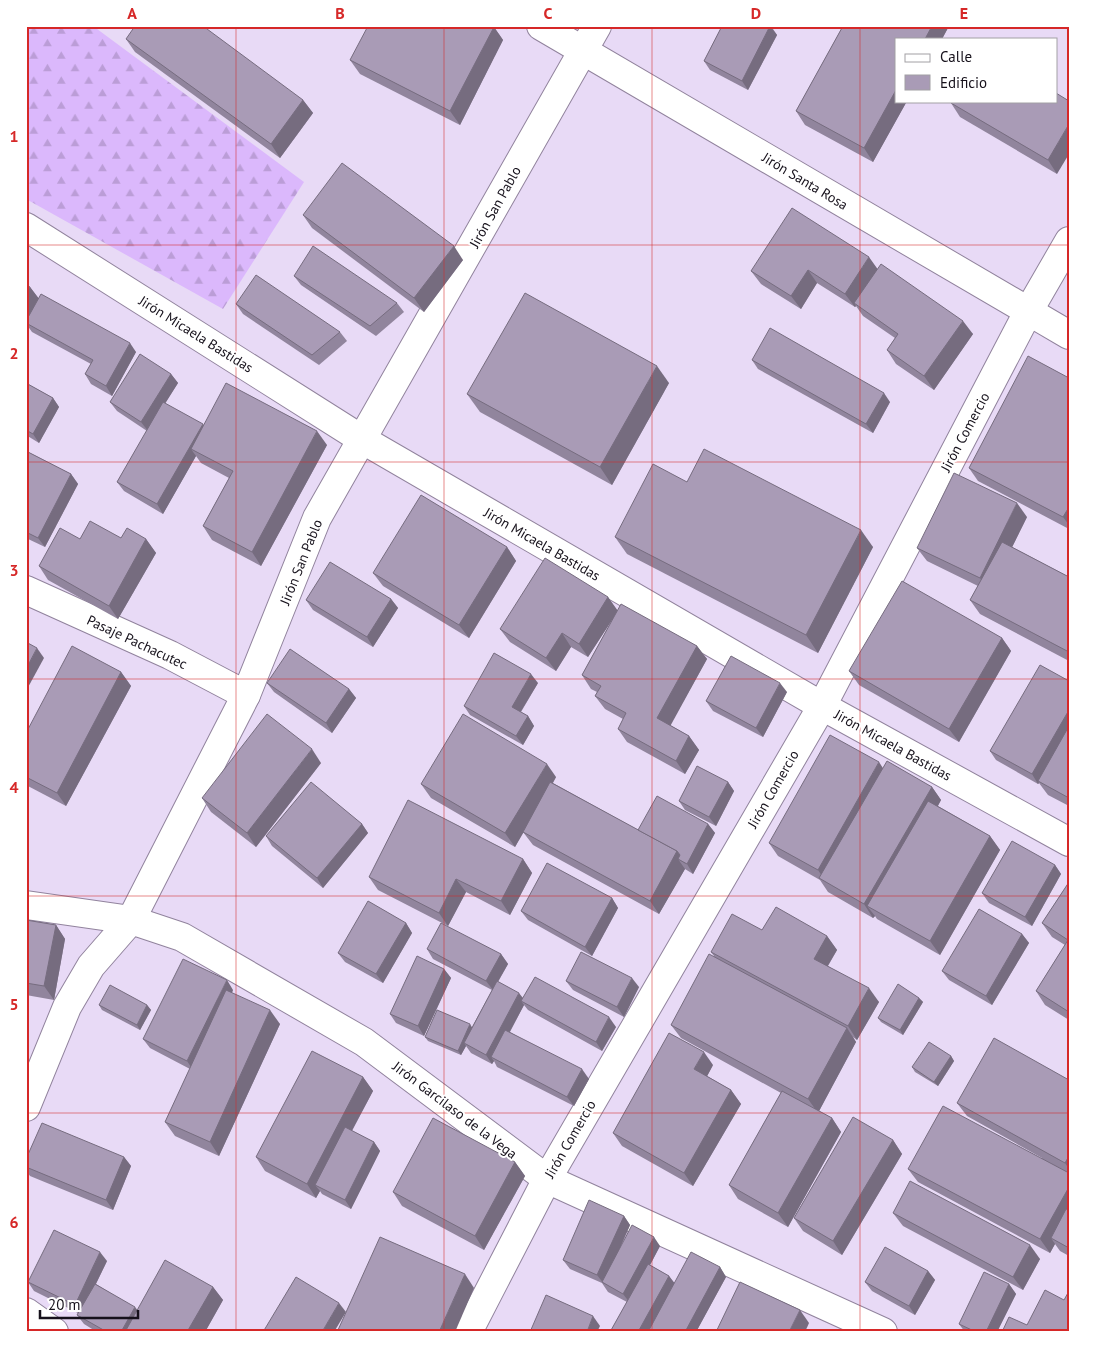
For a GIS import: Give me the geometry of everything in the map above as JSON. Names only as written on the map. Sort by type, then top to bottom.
[{"type":"street","name":"Jirón Santa Rosa","points":[[541,26],[1069,335]]},
{"type":"street","name":"Jirón San Pablo","points":[[26,1107],[67,1007],[91,966],[131,920],[246,695],[317,518],[597,26]]},
{"type":"street","name":"Jirón Micaela Bastidas","points":[[26,227],[363,440],[822,706],[1069,842]]},
{"type":"street","name":"Jirón Comercio","points":[[468,1332],[547,1178],[822,706],[1028,312],[1069,240]]},
{"type":"street","name":"Pasaje Pachacutec","points":[[26,590],[170,655],[246,695]]},
{"type":"street","name":"Jirón Garcilaso de la Vega","points":[[26,905],[131,920],[182,937],[364,1042],[547,1178],[883,1332]]},
{"type":"street","points":[[26,1312],[54,1332]]},
{"type":"green space","points":[[31,26],[93,26],[304,182],[223,309],[26,199],[26,34]]},
{"type":"building","points":[[135,26],[203,26],[303,100],[271,144],[126,39]]},
{"type":"building","points":[[368,26],[494,27],[450,111],[350,60]]},
{"type":"building","points":[[722,26],[770,26],[742,81],[704,61]]},
{"type":"building","points":[[843,26],[932,26],[926,38],[895,38],[895,92],[864,148],[796,111]]},
{"type":"building","points":[[1058,94],[1069,101],[1069,124],[1048,160],[951,103],[1058,102]]},
{"type":"building","points":[[342,163],[454,246],[414,298],[303,215]]},
{"type":"building","points":[[792,208],[869,257],[845,294],[808,270],[791,296],[751,271]]},
{"type":"building","points":[[313,246],[397,303],[370,326],[294,276]]},
{"type":"building","points":[[881,264],[963,321],[924,376],[887,350],[898,334],[854,303]]},
{"type":"building","points":[[256,275],[340,332],[312,355],[236,304]]},
{"type":"building","points":[[26,285],[30,287],[26,294]]},
{"type":"building","points":[[525,293],[657,366],[600,467],[467,394]]},
{"type":"building","points":[[41,294],[130,343],[106,386],[85,374],[93,360],[26,323]]},
{"type":"building","points":[[770,328],[884,393],[866,424],[752,360]]},
{"type":"building","points":[[140,354],[171,374],[141,422],[110,402]]},
{"type":"building","points":[[1028,356],[1069,378],[1069,507],[1063,517],[969,468]]},
{"type":"building","points":[[26,383],[53,398],[33,434],[26,430]]},
{"type":"building","points":[[226,383],[317,431],[252,552],[203,526],[233,471],[191,449]]},
{"type":"building","points":[[163,402],[203,424],[157,504],[117,482]]},
{"type":"building","points":[[704,449],[861,530],[806,635],[615,537],[653,464],[687,482]]},
{"type":"building","points":[[26,451],[71,474],[38,538],[26,532]]},
{"type":"building","points":[[954,473],[1017,503],[980,578],[917,548]]},
{"type":"building","points":[[421,495],[507,547],[459,625],[373,573]]},
{"type":"building","points":[[90,521],[121,538],[127,528],[146,539],[109,606],[39,566],[60,528],[80,539]]},
{"type":"building","points":[[1002,542],[1069,577],[1069,652],[970,600]]},
{"type":"building","points":[[545,558],[608,597],[579,644],[562,633],[546,658],[500,629]]},
{"type":"building","points":[[330,562],[391,599],[367,637],[306,600]]},
{"type":"building","points":[[902,581],[1002,638],[949,729],[849,671]]},
{"type":"building","points":[[621,604],[697,646],[657,718],[689,736],[676,761],[618,729],[626,713],[595,696],[601,686],[582,675]]},
{"type":"building","points":[[26,642],[37,648],[26,669]]},
{"type":"building","points":[[72,646],[121,672],[57,793],[26,777],[26,733]]},
{"type":"building","points":[[290,649],[349,689],[326,723],[267,683]]},
{"type":"building","points":[[494,653],[531,674],[512,707],[528,716],[516,736],[464,706]]},
{"type":"building","points":[[731,656],[780,683],[756,728],[706,701]]},
{"type":"building","points":[[1040,665],[1069,681],[1069,710],[1032,774],[990,751]]},
{"type":"building","points":[[267,714],[312,749],[247,833],[202,798]]},
{"type":"building","points":[[463,714],[547,764],[505,833],[421,784]]},
{"type":"building","points":[[1069,726],[1069,798],[1038,781]]},
{"type":"building","points":[[830,735],[879,762],[818,870],[769,843]]},
{"type":"building","points":[[887,761],[932,787],[864,904],[819,878]]},
{"type":"building","points":[[697,766],[728,782],[709,817],[679,801]]},
{"type":"building","points":[[311,782],[362,824],[317,878],[266,836]]},
{"type":"building","points":[[550,782],[677,851],[650,901],[523,832]]},
{"type":"building","points":[[657,796],[708,824],[687,864],[678,859],[680,855],[677,851],[638,830]]},
{"type":"building","points":[[408,800],[523,859],[501,901],[456,879],[439,913],[369,877]]},
{"type":"building","points":[[928,801],[990,836],[930,941],[867,906]]},
{"type":"building","points":[[1012,841],[1055,865],[1025,917],[982,893]]},
{"type":"building","points":[[547,863],[612,898],[585,947],[521,911]]},
{"type":"building","points":[[1069,882],[1069,1012],[1036,991],[1068,940],[1042,923]]},
{"type":"building","points":[[368,901],[406,923],[376,974],[338,953]]},
{"type":"building","points":[[776,907],[827,936],[814,959],[869,988],[848,1026],[711,952],[732,914],[762,930]]},
{"type":"building","points":[[979,909],[1022,934],[986,996],[942,971]]},
{"type":"building","points":[[26,920],[56,925],[44,986],[26,983]]},
{"type":"building","points":[[441,923],[501,954],[486,981],[427,949]]},
{"type":"building","points":[[581,952],[632,978],[617,1007],[566,981]]},
{"type":"building","points":[[709,954],[847,1028],[808,1099],[671,1025]]},
{"type":"building","points":[[417,956],[444,969],[418,1026],[390,1014]]},
{"type":"building","points":[[183,959],[227,980],[187,1061],[143,1039]]},
{"type":"building","points":[[535,977],[609,1017],[596,1042],[521,1001]]},
{"type":"building","points":[[497,981],[519,993],[486,1055],[464,1043]]},
{"type":"building","points":[[898,984],[919,998],[900,1030],[878,1018]]},
{"type":"building","points":[[110,985],[147,1005],[137,1025],[99,1005]]},
{"type":"building","points":[[226,990],[270,1010],[210,1142],[165,1122]]},
{"type":"building","points":[[437,1010],[470,1024],[458,1051],[425,1037]]},
{"type":"building","points":[[505,1030],[582,1069],[567,1097],[491,1057]]},
{"type":"building","points":[[669,1033],[704,1052],[694,1069],[731,1090],[684,1173],[613,1133]]},
{"type":"building","points":[[994,1038],[1069,1080],[1069,1156],[1065,1163],[957,1103]]},
{"type":"building","points":[[929,1042],[951,1056],[934,1082],[912,1067]]},
{"type":"building","points":[[312,1051],[363,1077],[307,1184],[256,1157]]},
{"type":"building","points":[[782,1091],[832,1118],[778,1213],[729,1185]]},
{"type":"building","points":[[943,1106],[1069,1173],[1069,1187],[1040,1239],[908,1169]]},
{"type":"building","points":[[853,1117],[893,1140],[833,1241],[794,1218]]},
{"type":"building","points":[[433,1118],[515,1162],[475,1236],[393,1192]]},
{"type":"building","points":[[42,1123],[124,1157],[106,1200],[26,1167],[26,1159]]},
{"type":"building","points":[[345,1127],[374,1142],[345,1200],[315,1185]]},
{"type":"building","points":[[910,1181],[1030,1245],[1013,1277],[893,1213]]},
{"type":"building","points":[[589,1200],[624,1216],[597,1275],[563,1260]]},
{"type":"building","points":[[1066,1209],[1069,1210],[1069,1248],[1051,1238]]},
{"type":"building","points":[[632,1225],[654,1237],[623,1294],[602,1282]]},
{"type":"building","points":[[54,1230],[100,1252],[75,1305],[28,1282]]},
{"type":"building","points":[[380,1237],[465,1274],[439,1332],[341,1332],[338,1330]]},
{"type":"building","points":[[885,1247],[928,1271],[909,1306],[865,1282]]},
{"type":"building","points":[[691,1252],[720,1267],[685,1332],[648,1332]]},
{"type":"building","points":[[165,1260],[213,1287],[187,1332],[125,1332]]},
{"type":"building","points":[[648,1264],[669,1276],[638,1332],[610,1332]]},
{"type":"building","points":[[984,1272],[1009,1284],[986,1332],[976,1332],[959,1324]]},
{"type":"building","points":[[296,1277],[339,1303],[322,1332],[263,1332]]},
{"type":"building","points":[[740,1282],[800,1310],[789,1332],[716,1332]]},
{"type":"building","points":[[95,1284],[135,1307],[121,1332],[107,1332],[77,1315]]},
{"type":"building","points":[[1045,1290],[1064,1300],[1069,1291],[1069,1332],[1002,1332],[1009,1317],[1027,1325]]},
{"type":"building","points":[[546,1295],[593,1316],[587,1332],[530,1332]]}]
